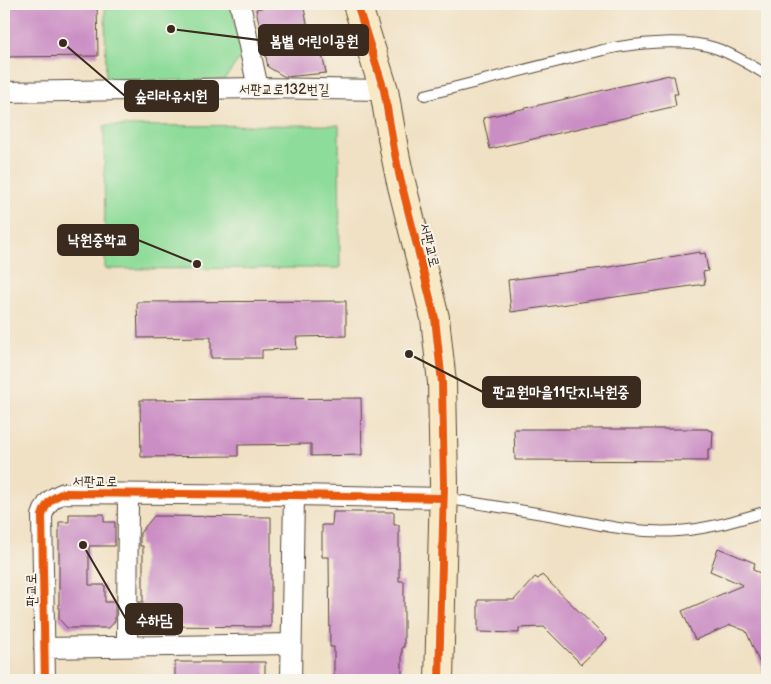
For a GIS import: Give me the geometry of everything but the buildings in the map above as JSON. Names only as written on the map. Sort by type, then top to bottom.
[{"type":"street","points":[[240,4],[258,88]]},
{"type":"street","name":"서판교로","points":[[357,4],[384,90],[398,168],[435,318],[442,383],[443,498],[439,680]]},
{"type":"street","name":"서판교로132번길","points":[[4,92],[258,88],[384,90]]},
{"type":"street","name":"서판교로","points":[[49,501],[64,493],[443,498]]},
{"type":"street","points":[[127,646],[128,494]]},
{"type":"street","points":[[290,680],[294,495]]},
{"type":"street","name":"판교로","points":[[45,680],[42,516],[44,508],[49,501]]},
{"type":"street","points":[[44,648],[291,644]]},
{"type":"lane","points":[[425,95],[628,45],[694,43],[715,48],[767,75]]},
{"type":"lane","points":[[443,498],[613,528],[648,532],[704,529],[767,511]]},
{"type":"green space","points":[[105,4],[231,4],[242,55],[224,80],[106,81]]},
{"type":"green space","points":[[339,125],[340,268],[105,269],[104,126]]},
{"type":"cycle path","points":[[357,4],[384,90],[400,178],[435,318],[442,383],[444,485],[439,680]]},
{"type":"cycle path","points":[[45,680],[42,516],[52,499],[59,495],[64,493],[443,498]]},
{"type":"place","name":"봄볕 어린이공원","points":[[171,29]]},
{"type":"place","name":"숲리라유치원","points":[[63,43]]},
{"type":"place","name":"낙원중학교","points":[[197,264]]},
{"type":"place","name":"판교원마을11단지.낙원중","points":[[409,354]]},
{"type":"place","name":"수하담","points":[[83,545]]}]
